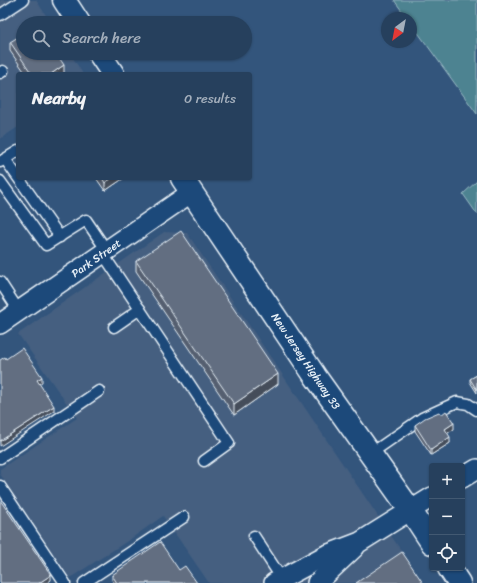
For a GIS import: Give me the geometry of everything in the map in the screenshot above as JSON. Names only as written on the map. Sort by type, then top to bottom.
[{"type":"main road","points":[[64,0],[74,16]]},
{"type":"main road","points":[[104,60],[112,72]]},
{"type":"main road","name":"New Jersey Highway 33","points":[[187,185],[315,376],[429,538]]},
{"type":"main road","points":[[451,571],[459,583]]},
{"type":"street","name":"Park Street","points":[[0,324],[105,252],[187,185]]},
{"type":"street","points":[[465,476],[477,469]]},
{"type":"street","points":[[278,581],[326,555],[360,542],[429,499]]},
{"type":"street","points":[[317,583],[339,564],[360,542]]},
{"type":"lane","points":[[0,15],[23,0]]},
{"type":"lane","points":[[16,152],[2,161],[16,179]]},
{"type":"lane","points":[[16,180],[60,237]]},
{"type":"lane","points":[[0,181],[46,246],[86,220],[140,309],[229,443],[204,462]]},
{"type":"lane","points":[[0,282],[19,311]]},
{"type":"lane","points":[[114,327],[140,309]]},
{"type":"lane","points":[[0,458],[99,391]]},
{"type":"lane","points":[[370,454],[422,418],[457,402],[468,404],[477,410]]},
{"type":"lane","points":[[0,486],[65,583]]},
{"type":"lane","points":[[84,583],[184,517]]},
{"type":"lane","points":[[254,536],[278,581]]},
{"type":"shaded area","points":[[0,0],[36,0],[46,16],[16,16],[16,60],[74,60],[82,72],[16,72],[16,128],[0,139]]},
{"type":"shaded area","points":[[164,232],[187,233],[423,583],[209,583],[163,516],[70,578],[0,474],[0,469],[77,418],[18,334]]},
{"type":"green space","points":[[394,0],[477,0],[477,114],[417,31],[417,12],[403,12]]},
{"type":"green space","points":[[477,181],[477,214],[463,194]]},
{"type":"building","points":[[16,38],[16,51],[10,42]]},
{"type":"building","points":[[22,60],[61,60],[64,65],[54,72],[31,72]]},
{"type":"building","points":[[181,231],[278,374],[234,404],[136,261]]},
{"type":"building","points":[[22,348],[42,377],[37,380],[54,406],[0,441],[0,360],[5,357],[6,359]]},
{"type":"building","points":[[477,375],[477,390],[470,379]]},
{"type":"building","points":[[446,411],[454,423],[445,429],[450,437],[431,450],[415,425],[425,418],[439,412],[441,415]]},
{"type":"building","points":[[0,500],[51,575],[39,583],[0,583]]},
{"type":"building","points":[[160,542],[179,570],[185,566],[197,583],[117,583],[112,575]]},
{"type":"building","points":[[402,552],[423,583],[356,583]]}]
